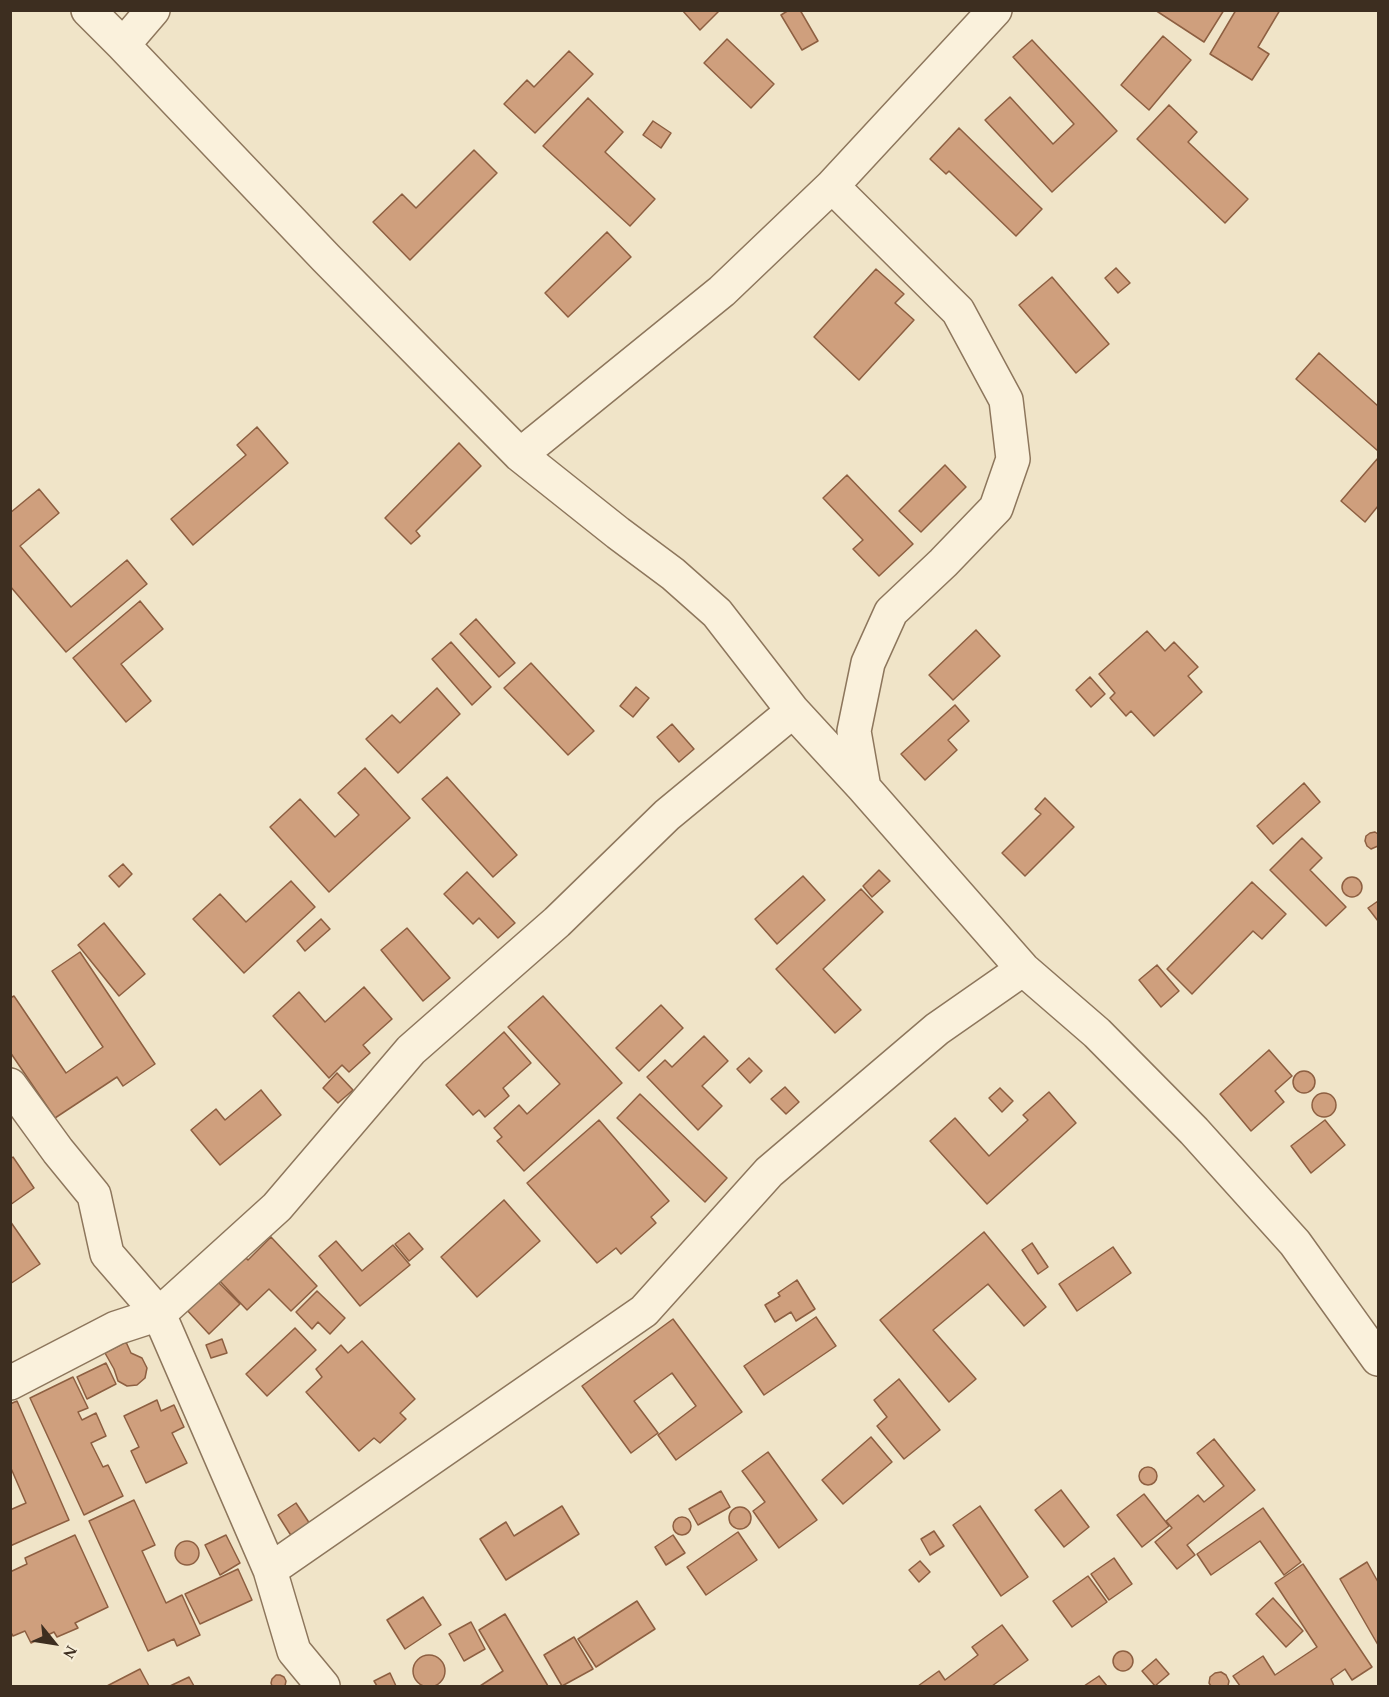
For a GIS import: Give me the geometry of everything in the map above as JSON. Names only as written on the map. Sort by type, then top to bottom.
[{"type":"street","points":[[88,10],[326,258],[520,455],[673,574],[717,613],[793,711],[1023,969],[1096,1033],[1202,1140],[1295,1243],[1378,1359]]},
{"type":"street","points":[[123,45],[153,10]]},
{"type":"street","points":[[520,455],[722,291],[832,186],[995,10]]},
{"type":"street","points":[[832,186],[958,311],[1006,400],[1013,459],[996,508],[891,612],[868,663],[854,731],[864,788]]},
{"type":"street","points":[[10,1383],[116,1328],[159,1314],[277,1207],[411,1050],[557,922],[667,815],[793,711]]},
{"type":"street","points":[[270,1570],[644,1311],[769,1172],[937,1029],[1023,969]]},
{"type":"street","points":[[10,1085],[58,1151],[94,1195],[107,1254],[159,1314],[270,1570],[294,1651],[323,1686]]},
{"type":"building","points":[[682,10],[720,10],[700,30]]},
{"type":"building","points":[[789,10],[800,10],[818,41],[802,50],[781,15]]},
{"type":"building","points":[[1155,10],[1224,10],[1204,42]]},
{"type":"building","points":[[1236,10],[1280,10],[1258,47],[1269,54],[1252,80],[1210,54]]},
{"type":"building","points":[[1163,36],[1191,60],[1149,110],[1121,85]]},
{"type":"building","points":[[727,39],[774,84],[751,108],[704,63]]},
{"type":"building","points":[[1032,40],[1117,131],[1052,192],[985,120],[1010,97],[1053,144],[1074,124],[1013,57]]},
{"type":"building","points":[[569,51],[593,74],[535,133],[504,104],[527,80],[534,87]]},
{"type":"building","points":[[588,98],[623,132],[605,152],[655,199],[630,226],[543,146]]},
{"type":"building","points":[[1169,105],[1197,132],[1188,142],[1248,199],[1225,223],[1137,139]]},
{"type":"building","points":[[653,121],[671,133],[661,148],[643,135]]},
{"type":"building","points":[[959,128],[1042,209],[1016,236],[949,171],[946,174],[930,159]]},
{"type":"building","points":[[474,150],[497,173],[410,260],[373,222],[402,194],[416,208]]},
{"type":"building","points":[[607,232],[631,257],[568,317],[545,293]]},
{"type":"building","points":[[1116,268],[1130,283],[1118,293],[1105,278]]},
{"type":"building","points":[[876,269],[904,294],[895,303],[914,320],[859,380],[814,337]]},
{"type":"building","points":[[1052,277],[1109,344],[1076,373],[1019,305]]},
{"type":"building","points":[[1319,353],[1378,406],[1378,451],[1296,379]]},
{"type":"building","points":[[257,427],[288,463],[193,545],[171,519],[246,455],[237,445]]},
{"type":"building","points":[[459,443],[481,466],[416,531],[420,536],[411,544],[385,518]]},
{"type":"building","points":[[1378,458],[1378,506],[1365,522],[1341,501]]},
{"type":"building","points":[[945,465],[966,487],[921,532],[899,511]]},
{"type":"building","points":[[847,475],[913,544],[879,576],[853,549],[863,540],[823,498]]},
{"type":"building","points":[[39,489],[59,513],[20,546],[71,607],[127,560],[147,584],[66,652],[10,586],[10,513]]},
{"type":"building","points":[[140,601],[163,629],[121,664],[151,701],[126,722],[73,658]]},
{"type":"building","points":[[476,619],[515,663],[499,677],[460,634]]},
{"type":"building","points":[[976,630],[1000,656],[953,700],[929,675]]},
{"type":"building","points":[[1147,631],[1165,651],[1174,642],[1198,667],[1188,676],[1202,692],[1154,736],[1131,711],[1126,716],[1110,698],[1115,693],[1099,674]]},
{"type":"building","points":[[451,642],[491,687],[472,705],[432,659]]},
{"type":"building","points":[[531,663],[594,731],[568,755],[504,688]]},
{"type":"building","points":[[1090,677],[1105,694],[1091,707],[1076,690]]},
{"type":"building","points":[[636,687],[649,698],[633,717],[620,706]]},
{"type":"building","points":[[437,688],[460,714],[398,773],[366,739],[392,715],[400,723]]},
{"type":"building","points":[[955,705],[969,721],[948,740],[957,750],[925,780],[901,754]]},
{"type":"building","points":[[672,724],[694,749],[679,762],[657,737]]},
{"type":"building","points":[[365,768],[410,818],[329,892],[270,827],[300,799],[335,837],[359,815],[338,793]]},
{"type":"building","points":[[447,777],[517,855],[493,877],[422,799]]},
{"type":"building","points":[[1304,783],[1320,802],[1273,844],[1257,826]]},
{"type":"building","points":[[1045,798],[1074,827],[1025,876],[1002,853],[1041,814],[1035,809]]},
{"type":"building","points":[[1375,832],[1378,834],[1378,846],[1371,849],[1365,841],[1366,836]]},
{"type":"building","points":[[1302,838],[1322,858],[1310,870],[1346,907],[1326,926],[1270,870]]},
{"type":"building","points":[[123,864],[132,874],[119,887],[109,876]]},
{"type":"building","points":[[879,870],[890,881],[872,897],[863,886]]},
{"type":"building","points":[[467,872],[515,923],[498,938],[479,918],[473,924],[444,894]]},
{"type":"building","points":[[803,876],[825,900],[777,944],[755,919]]},
{"type":"building","points":[[1352,877],[1359,880],[1362,887],[1359,894],[1352,897],[1345,894],[1342,887],[1345,880]]},
{"type":"building","points":[[291,881],[315,907],[244,973],[193,919],[220,894],[246,922]]},
{"type":"building","points":[[1252,882],[1286,914],[1262,939],[1253,931],[1192,994],[1167,969]]},
{"type":"building","points":[[861,889],[883,912],[823,969],[861,1010],[835,1033],[776,969]]},
{"type":"building","points":[[1378,901],[1378,921],[1368,908]]},
{"type":"building","points":[[321,919],[330,929],[305,951],[297,941]]},
{"type":"building","points":[[104,923],[145,974],[119,996],[78,945]]},
{"type":"building","points":[[407,928],[450,978],[423,1001],[381,950]]},
{"type":"building","points":[[80,952],[155,1064],[123,1086],[117,1077],[55,1118],[10,1052],[10,998],[14,996],[66,1073],[103,1047],[52,971]]},
{"type":"building","points":[[1157,965],[1179,991],[1161,1007],[1139,980]]},
{"type":"building","points":[[364,987],[392,1019],[363,1045],[370,1053],[349,1072],[342,1065],[329,1078],[273,1016],[299,992],[325,1022]]},
{"type":"building","points":[[543,996],[622,1083],[524,1171],[497,1141],[502,1137],[494,1128],[519,1105],[527,1114],[560,1084],[508,1027]]},
{"type":"building","points":[[661,1005],[683,1028],[639,1071],[616,1048]]},
{"type":"building","points":[[504,1032],[531,1063],[503,1088],[509,1096],[485,1117],[479,1110],[473,1115],[446,1085]]},
{"type":"building","points":[[704,1036],[728,1061],[702,1086],[722,1106],[698,1130],[647,1077],[665,1060],[672,1067]]},
{"type":"building","points":[[1269,1050],[1292,1076],[1275,1091],[1284,1102],[1251,1131],[1220,1094]]},
{"type":"building","points":[[749,1058],[762,1071],[750,1083],[737,1069]]},
{"type":"building","points":[[1300,1071],[1308,1071],[1315,1078],[1315,1086],[1308,1093],[1300,1093],[1293,1086],[1293,1078]]},
{"type":"building","points":[[337,1073],[353,1090],[338,1103],[323,1088]]},
{"type":"building","points":[[785,1087],[799,1102],[786,1114],[771,1099]]},
{"type":"building","points":[[1000,1088],[1013,1101],[1002,1112],[989,1098]]},
{"type":"building","points":[[261,1090],[281,1115],[220,1165],[191,1130],[216,1109],[225,1120]]},
{"type":"building","points":[[1049,1092],[1076,1123],[987,1204],[930,1141],[955,1118],[989,1156],[1028,1120],[1023,1115]]},
{"type":"building","points":[[1324,1093],[1329,1094],[1335,1100],[1335,1110],[1329,1116],[1324,1117],[1319,1116],[1313,1110],[1312,1105],[1313,1100],[1319,1094]]},
{"type":"building","points":[[640,1094],[727,1178],[705,1202],[617,1118]]},
{"type":"building","points":[[599,1120],[669,1201],[651,1217],[656,1223],[621,1254],[616,1248],[597,1263],[527,1183]]},
{"type":"building","points":[[1325,1120],[1345,1145],[1311,1173],[1291,1146]]},
{"type":"building","points":[[13,1157],[34,1188],[10,1205],[10,1159]]},
{"type":"building","points":[[504,1200],[540,1241],[477,1297],[441,1257]]},
{"type":"building","points":[[10,1221],[40,1264],[10,1284]]},
{"type":"building","points":[[984,1232],[1046,1307],[1024,1326],[988,1284],[933,1330],[976,1379],[949,1402],[880,1320]]},
{"type":"building","points":[[409,1233],[423,1249],[409,1261],[395,1244]]},
{"type":"building","points":[[271,1237],[317,1286],[291,1311],[269,1289],[247,1310],[217,1278],[242,1254],[248,1260]]},
{"type":"building","points":[[336,1241],[362,1271],[393,1245],[410,1265],[360,1306],[319,1256]]},
{"type":"building","points":[[1032,1243],[1048,1267],[1038,1274],[1022,1250]]},
{"type":"building","points":[[1113,1247],[1131,1273],[1077,1311],[1059,1284]]},
{"type":"building","points":[[215,1279],[240,1304],[209,1334],[185,1308]]},
{"type":"building","points":[[797,1280],[815,1309],[796,1321],[791,1312],[775,1322],[765,1305],[780,1296],[778,1293]]},
{"type":"building","points":[[317,1291],[345,1318],[330,1334],[318,1322],[312,1329],[296,1312]]},
{"type":"building","points":[[816,1317],[836,1346],[764,1395],[744,1366]]},
{"type":"building","points":[[673,1319],[742,1412],[676,1460],[658,1435],[696,1406],[672,1373],[634,1401],[658,1433],[631,1453],[582,1386]]},
{"type":"building","points":[[295,1328],[316,1350],[267,1396],[246,1374]]},
{"type":"building","points":[[222,1339],[227,1353],[211,1358],[206,1345]]},
{"type":"building","points":[[362,1341],[415,1399],[400,1413],[406,1419],[380,1443],[374,1438],[359,1451],[306,1392],[322,1377],[316,1369],[341,1345],[348,1353]]},
{"type":"building","points":[[126,1342],[131,1353],[142,1358],[147,1368],[145,1378],[137,1385],[127,1386],[118,1381],[105,1353]]},
{"type":"building","points":[[106,1363],[116,1384],[87,1399],[77,1377]]},
{"type":"building","points":[[73,1377],[88,1408],[78,1412],[82,1420],[96,1413],[106,1436],[91,1443],[103,1467],[108,1465],[123,1496],[84,1515],[30,1398]]},
{"type":"building","points":[[899,1379],[940,1430],[904,1459],[877,1426],[887,1417],[874,1400]]},
{"type":"building","points":[[157,1400],[161,1411],[174,1405],[184,1427],[172,1433],[187,1463],[146,1483],[131,1451],[139,1447],[124,1416]]},
{"type":"building","points":[[17,1401],[69,1520],[10,1546],[10,1510],[26,1503],[10,1466],[10,1404]]},
{"type":"building","points":[[871,1437],[892,1462],[843,1504],[822,1480]]},
{"type":"building","points":[[1214,1439],[1255,1490],[1187,1545],[1195,1555],[1177,1569],[1155,1542],[1172,1528],[1166,1521],[1198,1495],[1204,1502],[1224,1486],[1197,1453]]},
{"type":"building","points":[[768,1452],[817,1520],[779,1548],[753,1511],[765,1502],[742,1471]]},
{"type":"building","points":[[1144,1467],[1152,1467],[1157,1472],[1155,1483],[1144,1485],[1139,1480],[1139,1472]]},
{"type":"building","points":[[1061,1490],[1089,1527],[1064,1547],[1035,1510]]},
{"type":"building","points":[[721,1491],[730,1507],[698,1525],[689,1509]]},
{"type":"building","points":[[1144,1494],[1169,1526],[1142,1547],[1117,1515]]},
{"type":"building","points":[[134,1500],[155,1545],[142,1551],[166,1603],[182,1595],[200,1635],[177,1646],[174,1639],[148,1651],[89,1521]]},
{"type":"building","points":[[296,1503],[310,1524],[292,1537],[278,1515]]},
{"type":"building","points":[[562,1506],[579,1534],[506,1580],[480,1539],[506,1522],[514,1536]]},
{"type":"building","points":[[980,1506],[1028,1577],[1001,1596],[953,1525]]},
{"type":"building","points":[[740,1507],[748,1510],[751,1518],[748,1526],[740,1529],[732,1526],[729,1518],[732,1510]]},
{"type":"building","points":[[1263,1508],[1301,1562],[1284,1575],[1260,1541],[1211,1575],[1197,1554]]},
{"type":"building","points":[[682,1517],[688,1520],[691,1526],[688,1532],[682,1535],[676,1532],[673,1526],[676,1520]]},
{"type":"building","points":[[934,1531],[944,1546],[930,1555],[921,1539]]},
{"type":"building","points":[[738,1532],[757,1560],[706,1595],[687,1567]]},
{"type":"building","points":[[75,1535],[108,1607],[75,1623],[78,1628],[57,1637],[54,1632],[31,1643],[25,1631],[13,1636],[10,1631],[10,1572],[27,1564],[25,1558]]},
{"type":"building","points":[[226,1535],[240,1563],[220,1575],[205,1545]]},
{"type":"building","points":[[673,1535],[685,1553],[666,1565],[655,1547]]},
{"type":"building","points":[[187,1541],[196,1544],[199,1553],[196,1562],[187,1565],[178,1562],[175,1553],[178,1544]]},
{"type":"building","points":[[1114,1558],[1132,1584],[1109,1600],[1091,1574]]},
{"type":"building","points":[[920,1561],[930,1572],[919,1582],[909,1570]]},
{"type":"building","points":[[1367,1562],[1378,1582],[1378,1645],[1340,1579]]},
{"type":"building","points":[[1303,1564],[1372,1667],[1352,1680],[1345,1669],[1331,1679],[1334,1686],[1240,1686],[1233,1676],[1263,1656],[1275,1675],[1317,1647],[1275,1583]]},
{"type":"building","points":[[238,1569],[252,1600],[200,1624],[185,1594]]},
{"type":"building","points":[[1088,1576],[1107,1602],[1072,1627],[1053,1601]]},
{"type":"building","points":[[423,1597],[441,1625],[405,1649],[387,1620]]},
{"type":"building","points":[[1273,1598],[1303,1631],[1286,1647],[1256,1614]]},
{"type":"building","points":[[637,1601],[655,1629],[596,1667],[578,1639]]},
{"type":"building","points":[[505,1614],[548,1686],[480,1686],[503,1671],[479,1630]]},
{"type":"building","points":[[471,1622],[485,1649],[464,1661],[449,1634]]},
{"type":"building","points":[[1002,1625],[1028,1660],[992,1686],[918,1686],[939,1671],[945,1680],[978,1655],[972,1647]]},
{"type":"building","points":[[574,1637],[593,1669],[562,1686],[544,1655]]},
{"type":"building","points":[[1123,1651],[1130,1654],[1133,1661],[1130,1668],[1123,1671],[1116,1668],[1113,1661],[1116,1654]]},
{"type":"building","points":[[429,1655],[440,1660],[445,1671],[440,1682],[429,1687],[418,1682],[413,1671],[418,1660]]},
{"type":"building","points":[[1156,1659],[1169,1674],[1155,1686],[1142,1671]]},
{"type":"building","points":[[140,1669],[149,1686],[107,1686]]},
{"type":"building","points":[[1221,1672],[1229,1681],[1228,1686],[1211,1686],[1210,1677]]},
{"type":"building","points":[[390,1673],[396,1686],[377,1686],[374,1681]]},
{"type":"building","points":[[276,1675],[284,1677],[285,1686],[272,1686],[272,1679]]},
{"type":"building","points":[[1099,1676],[1107,1686],[1084,1686]]},
{"type":"building","points":[[189,1677],[194,1686],[170,1686]]}]
